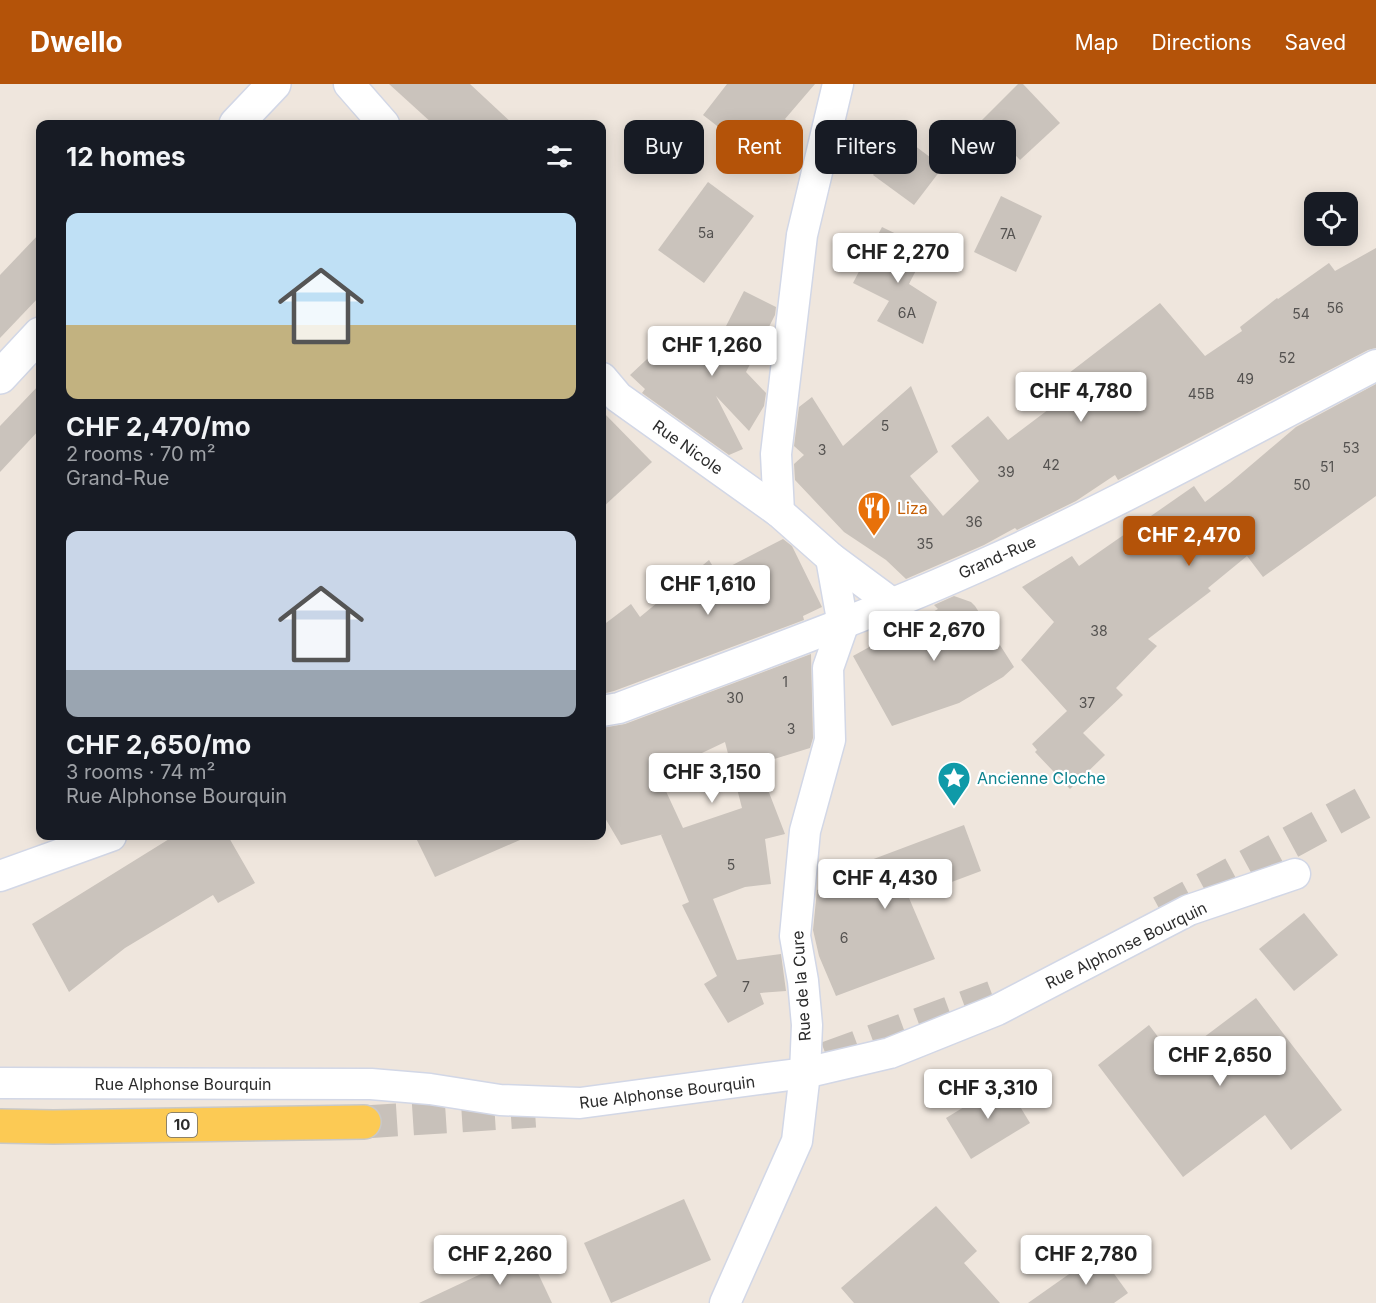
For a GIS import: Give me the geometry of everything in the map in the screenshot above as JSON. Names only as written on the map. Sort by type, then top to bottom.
[{"type":"main road","name":"10","points":[[0,1126],[364,1122]]},
{"type":"street","points":[[240,120],[274,84]]},
{"type":"street","points":[[349,84],[380,120]]},
{"type":"street","points":[[779,512],[776,454],[802,235],[838,84]]},
{"type":"street","points":[[0,377],[36,338]]},
{"type":"street","name":"Grand-Rue","points":[[606,710],[619,708],[893,604],[1088,516],[1376,365]]},
{"type":"street","name":"Rue Nicole","points":[[606,383],[618,397],[779,512],[831,558],[893,604]]},
{"type":"street","points":[[831,558],[843,624]]},
{"type":"street","name":"Rue de la Cure","points":[[725,1303],[797,1141],[805,1073],[806,1009],[795,936],[805,831],[830,740],[828,668],[843,624]]},
{"type":"street","points":[[0,876],[100,840]]},
{"type":"street","name":"Rue Alphonse Bourquin","points":[[0,1083],[371,1084],[430,1089],[500,1100],[580,1103],[805,1073],[890,1053],[986,1014],[1189,910],[1295,874]]},
{"type":"building","points":[[389,84],[470,84],[509,120],[429,120]]},
{"type":"building","points":[[727,84],[815,84],[786,120],[716,120],[716,125],[703,115]]},
{"type":"building","points":[[1018,84],[1023,84],[1060,123],[1020,160],[1016,156],[1016,120],[982,120]]},
{"type":"building","points":[[917,147],[929,156],[929,174],[938,174],[914,205],[873,175],[917,174]]},
{"type":"building","points":[[708,182],[754,216],[704,283],[658,250]]},
{"type":"building","points":[[1001,196],[1042,216],[1016,272],[974,252]]},
{"type":"building","points":[[882,227],[927,249],[909,284],[937,302],[923,344],[877,321],[889,301],[853,283]]},
{"type":"building","points":[[36,237],[36,300],[0,338],[0,275]]},
{"type":"building","points":[[1376,248],[1376,348],[1368,350],[1118,480],[1115,475],[1076,501],[1017,530],[1015,528],[984,545],[906,579],[886,560],[844,532],[795,480],[794,464],[804,455],[794,446],[799,407],[812,397],[843,446],[911,386],[938,452],[910,476],[943,516],[979,481],[951,446],[988,416],[1008,440],[1069,394],[1060,380],[1160,303],[1205,356],[1242,331],[1240,327],[1277,298],[1329,263],[1335,271]]},
{"type":"building","points":[[744,291],[776,307],[775,315],[746,372],[766,393],[764,406],[749,431],[716,396],[743,449],[729,455],[642,393],[645,389],[630,375],[676,332],[706,365]]},
{"type":"building","points":[[1376,384],[1376,496],[1263,577],[1247,556],[1208,588],[1211,591],[1148,639],[1157,646],[1116,688],[1123,695],[1083,733],[1105,755],[1070,789],[1035,752],[1037,750],[1032,744],[1067,711],[1021,660],[1054,622],[1022,587],[1072,556],[1079,566],[1194,486],[1205,502],[1296,427]]},
{"type":"building","points":[[36,388],[36,433],[0,472],[0,426]]},
{"type":"building","points":[[606,415],[652,462],[606,504]]},
{"type":"building","points":[[783,539],[792,546],[822,607],[803,616],[804,620],[606,693],[606,623],[631,604],[640,617],[709,560],[717,573]]},
{"type":"building","points":[[954,596],[971,602],[975,606],[1014,667],[1003,677],[959,703],[892,726],[853,656],[938,609],[934,605]]},
{"type":"building","points":[[811,654],[813,738],[810,748],[758,764],[785,834],[765,839],[771,884],[745,887],[713,899],[737,960],[781,954],[786,991],[760,993],[764,1004],[728,1023],[704,984],[717,976],[682,905],[689,902],[661,835],[664,834],[621,845],[606,820],[606,727],[625,724]],"holes":[[[725,742],[742,808],[683,828],[658,774]]]},
{"type":"building","points":[[964,825],[981,871],[909,898],[935,959],[836,996],[819,956],[813,930],[817,890],[842,879],[839,872]]},
{"type":"building","points":[[168,840],[230,840],[255,883],[218,903],[213,895],[125,948],[69,992],[32,924]]},
{"type":"building","points":[[417,840],[520,840],[435,877]]},
{"type":"building","points":[[1304,913],[1338,955],[1294,991],[1259,949]]},
{"type":"building","points":[[1256,998],[1342,1110],[1291,1150],[1265,1115],[1183,1177],[1098,1065],[1149,1025],[1175,1059]]},
{"type":"building","points":[[1005,1082],[1030,1123],[971,1159],[946,1118]]},
{"type":"building","points":[[684,1199],[711,1260],[611,1303],[584,1243]]},
{"type":"building","points":[[936,1206],[977,1251],[964,1263],[1000,1303],[854,1303],[841,1288]]},
{"type":"building","points":[[528,1252],[552,1303],[419,1303]]},
{"type":"building","points":[[1099,1253],[1128,1293],[1114,1303],[1028,1303]]},
{"type":"tunnel","points":[[1161,912],[1376,796]]},
{"type":"tunnel","points":[[827,1058],[993,997]]},
{"type":"tunnel","points":[[364,1122],[535,1111]]},
{"type":"place","name":"Liza","points":[[874,537]]},
{"type":"place","name":"Ancienne Cloche","points":[[954,807]]}]
